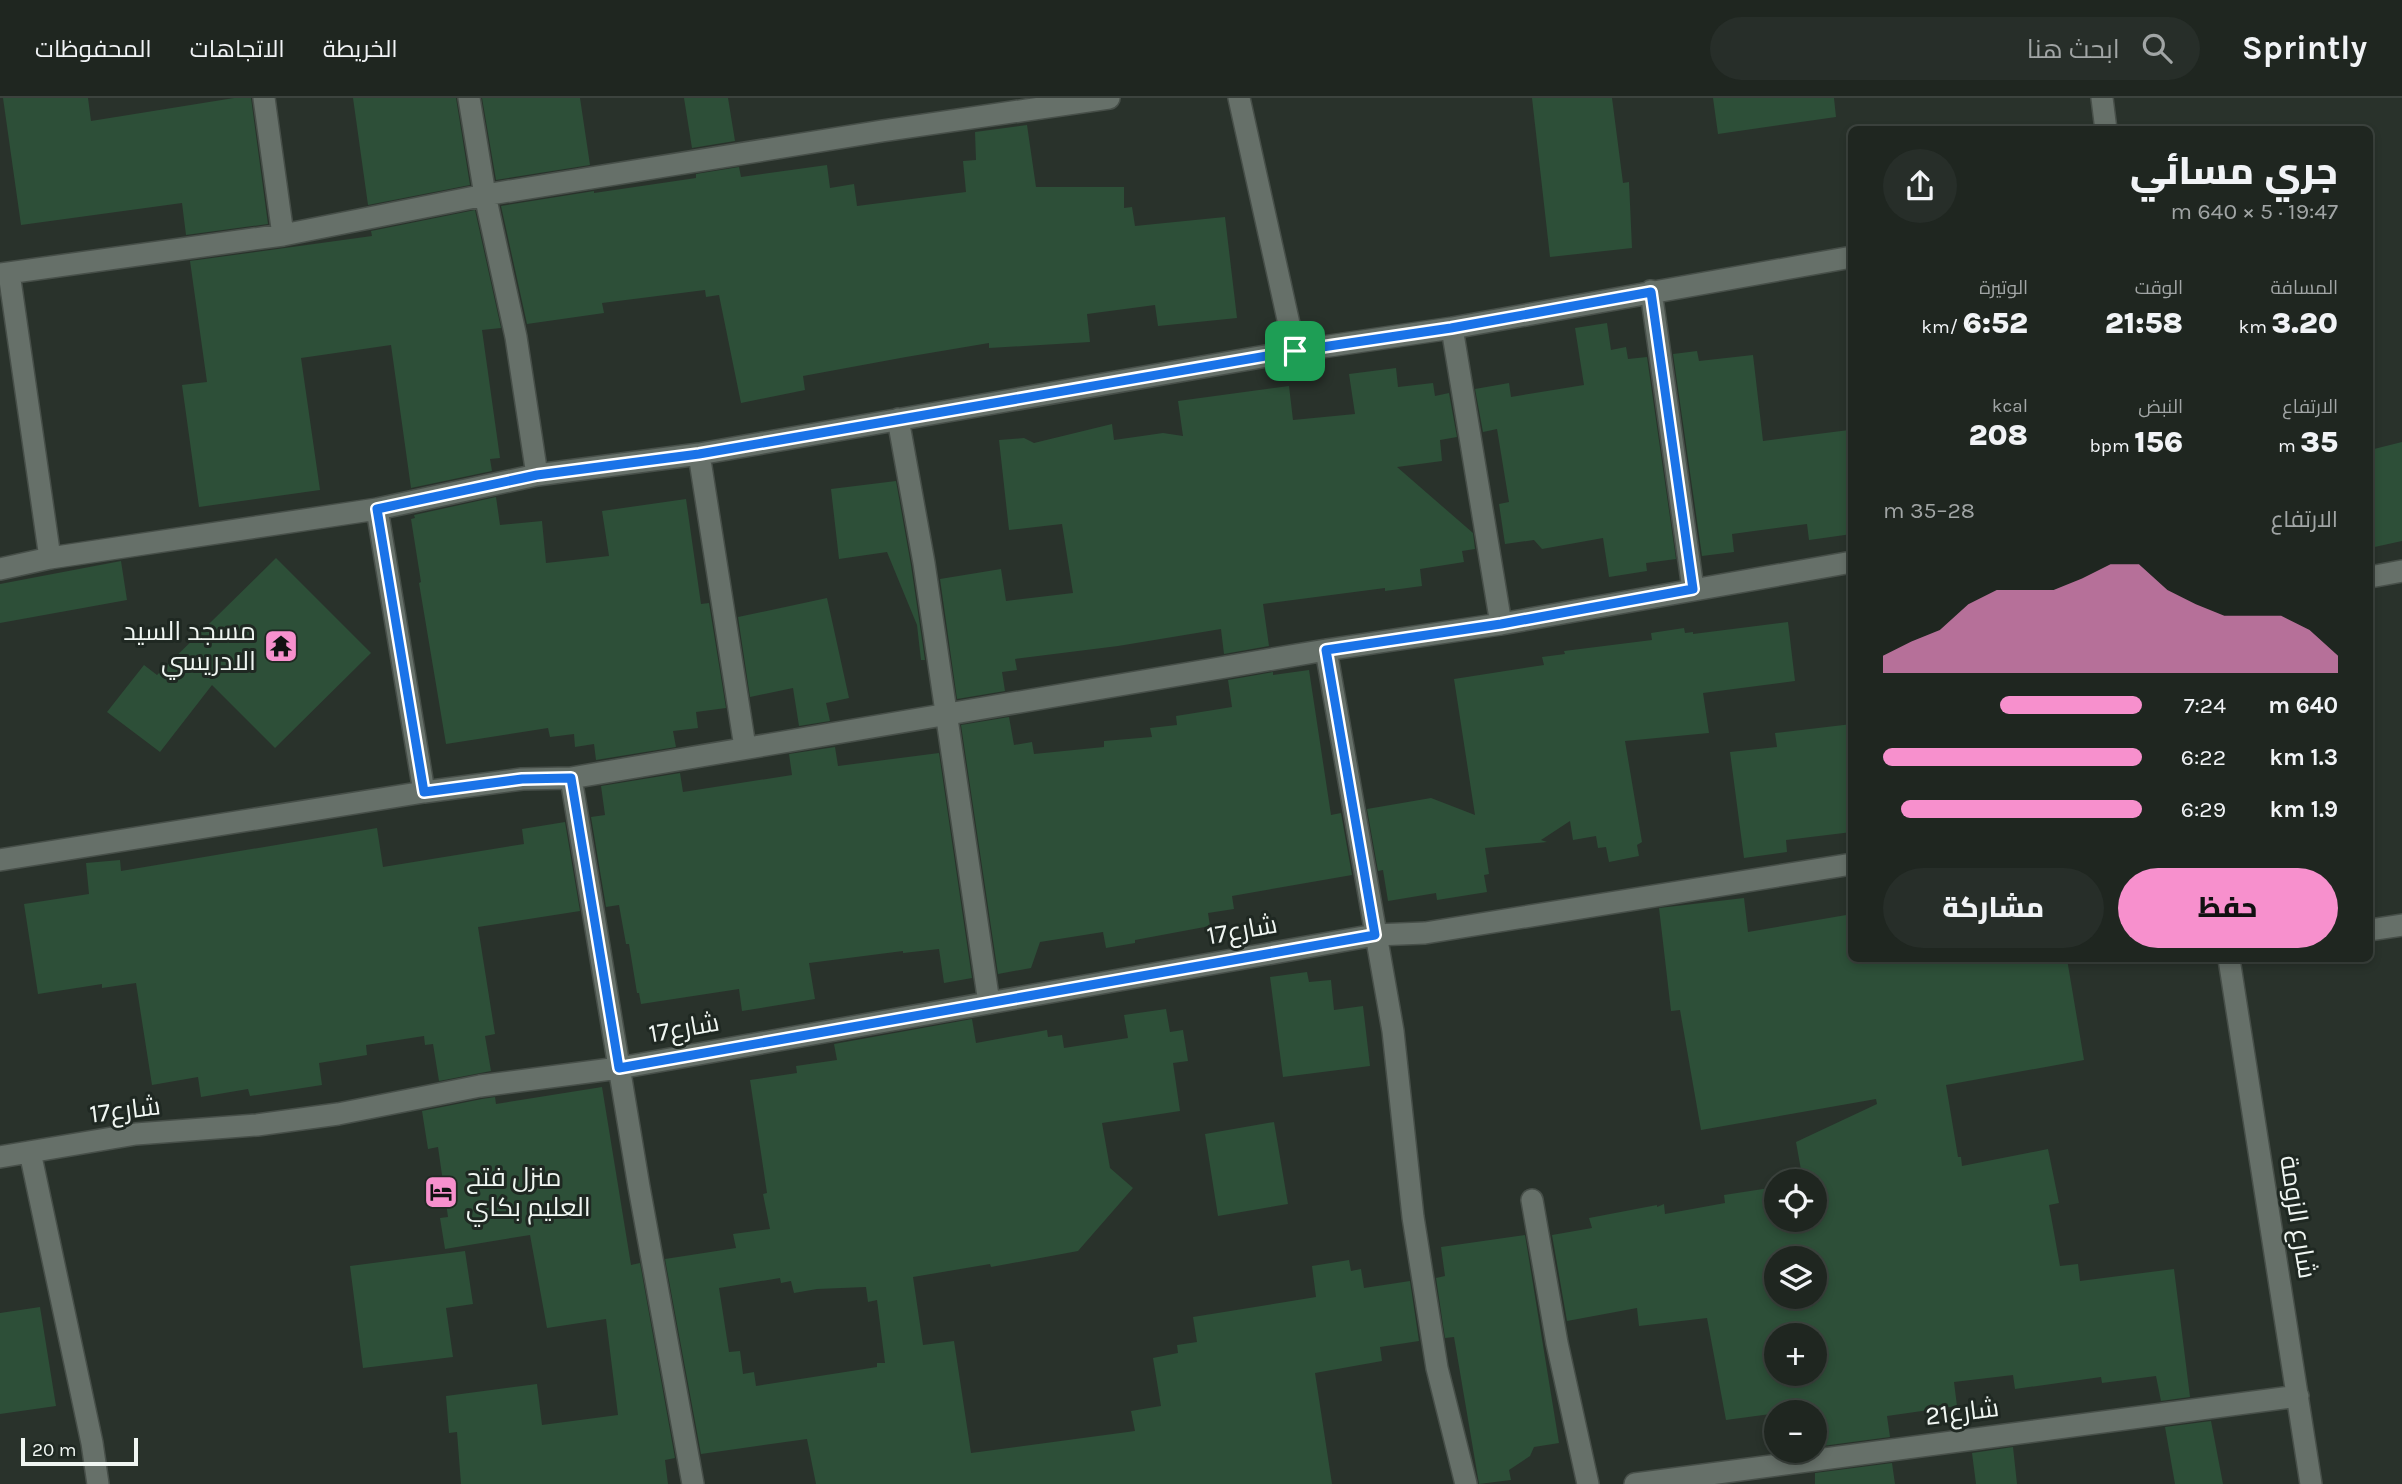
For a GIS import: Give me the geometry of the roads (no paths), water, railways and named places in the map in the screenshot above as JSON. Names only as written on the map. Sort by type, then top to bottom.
[{"type":"street","points":[[264,98],[283,235]]},
{"type":"street","points":[[469,98],[485,195],[516,337],[537,475]]},
{"type":"street","points":[[50,558],[4,274],[283,235],[485,195],[869,133],[1109,98]]},
{"type":"street","points":[[1239,98],[1295,351]]},
{"type":"street","points":[[2102,98],[2106,126]]},
{"type":"street","points":[[0,569],[50,558],[377,509],[537,475],[699,454],[1295,351],[1451,328],[1848,258]]},
{"type":"street","points":[[1651,292],[1693,589]]},
{"type":"street","points":[[1451,328],[1501,624]]},
{"type":"street","points":[[898,419],[924,563],[989,1003]]},
{"type":"street","points":[[699,454],[745,747]]},
{"type":"street","points":[[377,509],[424,792]]},
{"type":"street","points":[[0,860],[424,792],[522,779],[571,778],[1326,650],[1501,624],[1848,563]]},
{"type":"street","points":[[2373,576],[2402,571]]},
{"type":"street","points":[[1326,650],[1393,1031],[1413,1217],[1437,1368],[1466,1484]]},
{"type":"street","points":[[571,778],[693,1484]]},
{"type":"street","name":"شارع17","points":[[0,1157],[136,1134],[257,1125],[324,1116],[480,1086],[619,1068],[1375,935],[1424,933],[1848,865]]},
{"type":"street","points":[[2373,930],[2402,925]]},
{"type":"street","name":"شارع الزومة","points":[[2229,962],[2311,1484]]},
{"type":"street","points":[[30,1152],[92,1443],[98,1484]]},
{"type":"street","points":[[1532,1200],[1558,1343],[1588,1484]]},
{"type":"street","name":"شارع21","points":[[1634,1484],[1712,1478],[2298,1396]]},
{"type":"place","name":"مسجد السيد الادريسي","points":[[281,646]]},
{"type":"place","name":"منزل فتح العليم بكاي","points":[[441,1192]]}]
